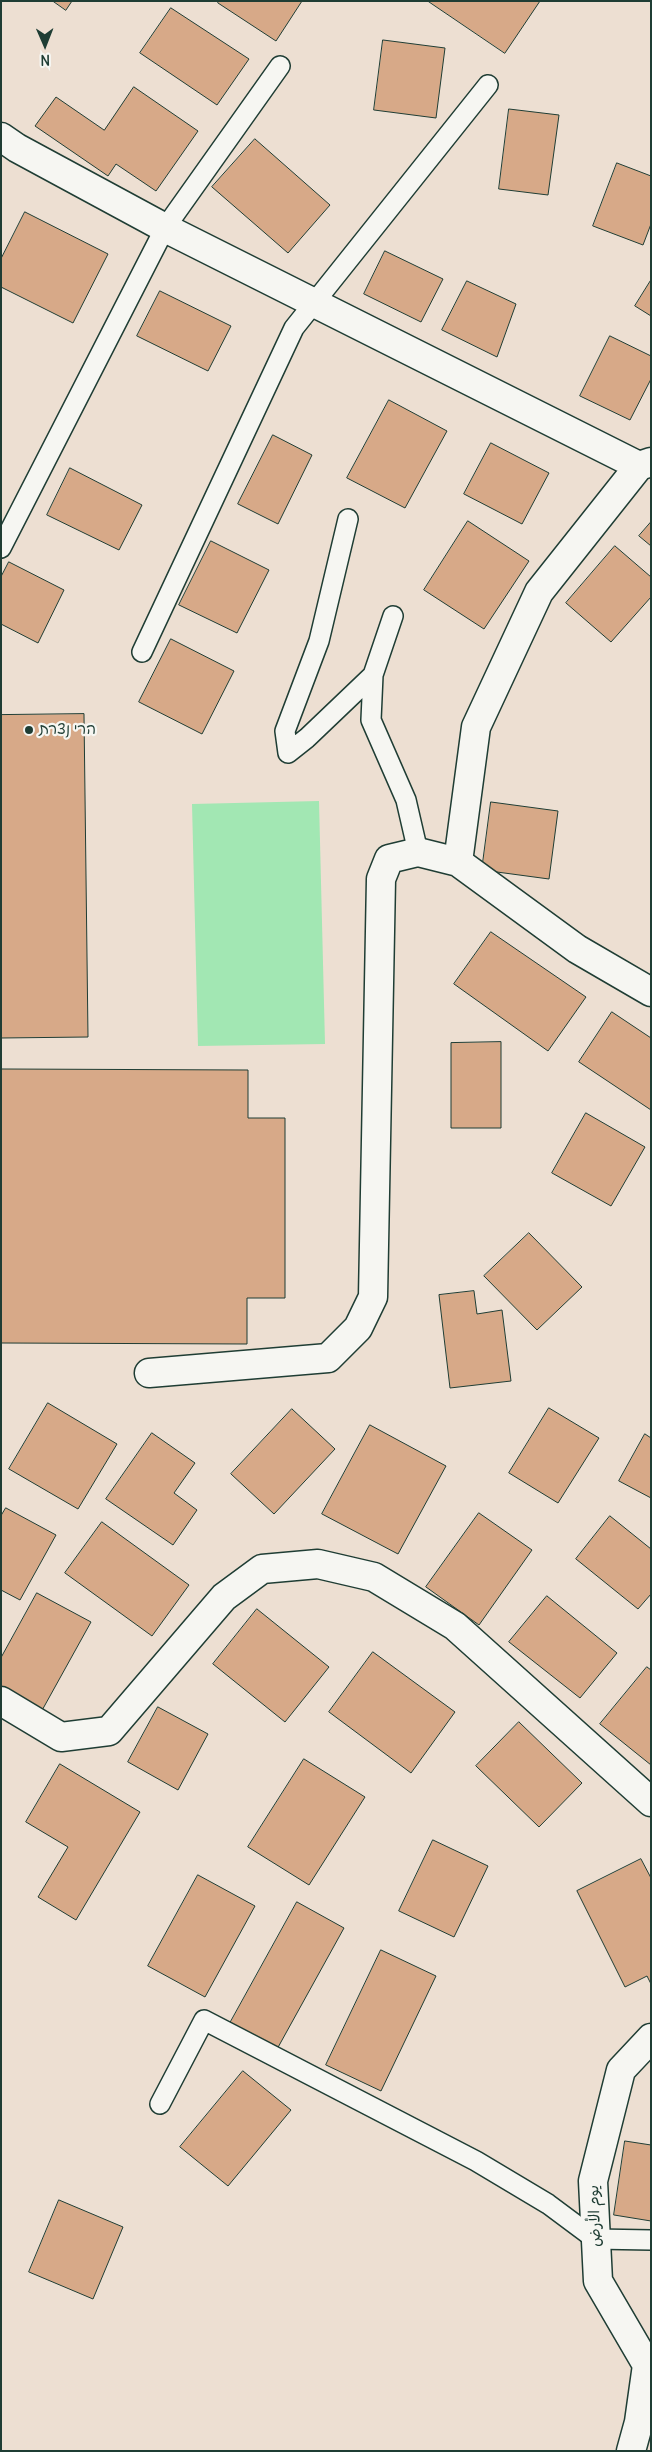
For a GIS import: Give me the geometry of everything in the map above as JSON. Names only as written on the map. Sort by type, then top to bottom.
[{"type":"street","points":[[1,137],[17,148],[164,228],[315,304],[645,464],[539,592],[476,727],[458,862]]},
{"type":"street","points":[[149,1373],[328,1358],[358,1328],[373,1297],[381,879],[389,858],[418,852],[458,862],[577,949],[651,992]]},
{"type":"street","points":[[1,1701],[61,1737],[109,1731],[224,1597],[262,1569],[318,1564],[374,1576],[455,1626],[651,1802]]},
{"type":"street","name":"يوم الأرض","points":[[630,2451],[639,2422],[649,2366],[598,2281],[593,2181],[622,2070],[651,2038]]},
{"type":"lane","points":[[1,548],[164,228],[280,66]]},
{"type":"lane","points":[[142,652],[294,328],[488,85]]},
{"type":"lane","points":[[348,519],[319,641],[285,731],[288,753],[307,738],[373,676]]},
{"type":"lane","points":[[393,616],[373,676],[372,720],[406,800],[418,852]]},
{"type":"lane","points":[[160,2104],[204,2020],[476,2161],[548,2204],[595,2239],[651,2240]]},
{"type":"green space","points":[[319,801],[325,1044],[198,1046],[192,804]]},
{"type":"building","points":[[53,1],[72,1],[66,10]]},
{"type":"building","points":[[219,1],[302,1],[276,41],[218,3]]},
{"type":"building","points":[[428,1],[540,1],[505,53]]},
{"type":"building","points":[[171,8],[249,59],[217,105],[140,53]]},
{"type":"building","points":[[383,40],[445,48],[436,118],[374,110]]},
{"type":"building","points":[[134,87],[198,131],[156,191],[116,164],[108,176],[35,126],[56,97],[104,130]]},
{"type":"building","points":[[509,109],[559,115],[548,195],[499,189]]},
{"type":"building","points":[[255,139],[330,205],[288,253],[212,187]]},
{"type":"building","points":[[617,163],[651,176],[651,224],[643,245],[593,226]]},
{"type":"building","points":[[25,212],[108,254],[73,323],[1,287],[1,259]]},
{"type":"building","points":[[385,251],[443,279],[421,322],[364,294]]},
{"type":"building","points":[[651,280],[651,316],[635,306]]},
{"type":"building","points":[[467,281],[516,304],[497,357],[442,330]]},
{"type":"building","points":[[160,291],[231,326],[208,371],[137,336]]},
{"type":"building","points":[[610,336],[651,356],[651,379],[630,420],[580,396]]},
{"type":"building","points":[[389,400],[447,431],[405,508],[347,478]]},
{"type":"building","points":[[273,435],[312,455],[278,524],[238,504]]},
{"type":"building","points":[[491,443],[549,473],[522,524],[464,494]]},
{"type":"building","points":[[70,468],[142,505],[119,550],[47,515]]},
{"type":"building","points":[[468,521],[529,561],[484,629],[424,590]]},
{"type":"building","points":[[651,522],[651,546],[639,536]]},
{"type":"building","points":[[211,541],[269,570],[237,633],[179,605]]},
{"type":"building","points":[[615,546],[651,577],[651,597],[611,642],[566,603]]},
{"type":"building","points":[[9,562],[64,590],[38,643],[1,624],[1,577]]},
{"type":"building","points":[[171,639],[234,671],[202,734],[139,702]]},
{"type":"building","points":[[84,714],[88,1037],[1,1038],[1,715]]},
{"type":"building","points":[[491,802],[558,811],[549,879],[482,870]]},
{"type":"building","points":[[491,932],[586,997],[548,1051],[454,984]]},
{"type":"building","points":[[612,1012],[651,1038],[651,1110],[579,1062]]},
{"type":"building","points":[[501,1042],[501,1128],[451,1128],[451,1043]]},
{"type":"building","points":[[1,1069],[248,1070],[248,1118],[285,1118],[285,1298],[247,1298],[247,1344],[1,1343]]},
{"type":"building","points":[[586,1113],[645,1147],[611,1206],[552,1173]]},
{"type":"building","points":[[529,1233],[582,1287],[537,1330],[484,1276]]},
{"type":"building","points":[[474,1291],[477,1314],[502,1310],[511,1381],[450,1388],[439,1295]]},
{"type":"building","points":[[48,1403],[117,1444],[78,1509],[9,1469]]},
{"type":"building","points":[[549,1408],[599,1438],[558,1503],[509,1473]]},
{"type":"building","points":[[292,1409],[335,1449],[274,1514],[231,1474]]},
{"type":"building","points":[[370,1425],[446,1466],[398,1554],[322,1514]]},
{"type":"building","points":[[152,1433],[195,1463],[174,1493],[197,1510],[173,1545],[106,1499]]},
{"type":"building","points":[[645,1434],[651,1438],[651,1498],[619,1481]]},
{"type":"building","points":[[6,1508],[56,1535],[20,1600],[1,1590],[1,1516]]},
{"type":"building","points":[[479,1513],[532,1550],[479,1625],[426,1587]]},
{"type":"building","points":[[610,1516],[651,1549],[651,1594],[638,1609],[576,1559]]},
{"type":"building","points":[[102,1522],[189,1585],[152,1636],[65,1573]]},
{"type":"building","points":[[37,1593],[91,1622],[40,1714],[1,1692],[1,1658]]},
{"type":"building","points":[[547,1596],[617,1653],[580,1698],[509,1642]]},
{"type":"building","points":[[257,1609],[329,1667],[285,1722],[213,1664]]},
{"type":"building","points":[[373,1652],[455,1712],[411,1773],[329,1712]]},
{"type":"building","points":[[647,1667],[651,1670],[651,1765],[600,1724]]},
{"type":"building","points":[[158,1707],[208,1734],[178,1790],[128,1762]]},
{"type":"building","points":[[519,1722],[582,1783],[539,1827],[476,1766]]},
{"type":"building","points":[[304,1759],[365,1797],[309,1885],[248,1847]]},
{"type":"building","points":[[60,1764],[140,1812],[76,1920],[38,1897],[68,1847],[26,1822]]},
{"type":"building","points":[[433,1840],[488,1866],[454,1937],[399,1911]]},
{"type":"building","points":[[641,1859],[651,1878],[651,1984],[647,1976],[625,1987],[577,1891]]},
{"type":"building","points":[[198,1875],[255,1906],[205,1997],[148,1966]]},
{"type":"building","points":[[297,1902],[344,1928],[276,2051],[229,2025]]},
{"type":"building","points":[[381,1950],[436,1976],[381,2091],[326,2065]]},
{"type":"building","points":[[243,2071],[291,2110],[228,2186],[180,2147]]},
{"type":"building","points":[[625,2141],[651,2145],[651,2221],[614,2215]]},
{"type":"building","points":[[59,2200],[123,2227],[93,2299],[29,2272]]},
{"type":"place","name":"הרי נצרת","points":[[29,730]]}]
